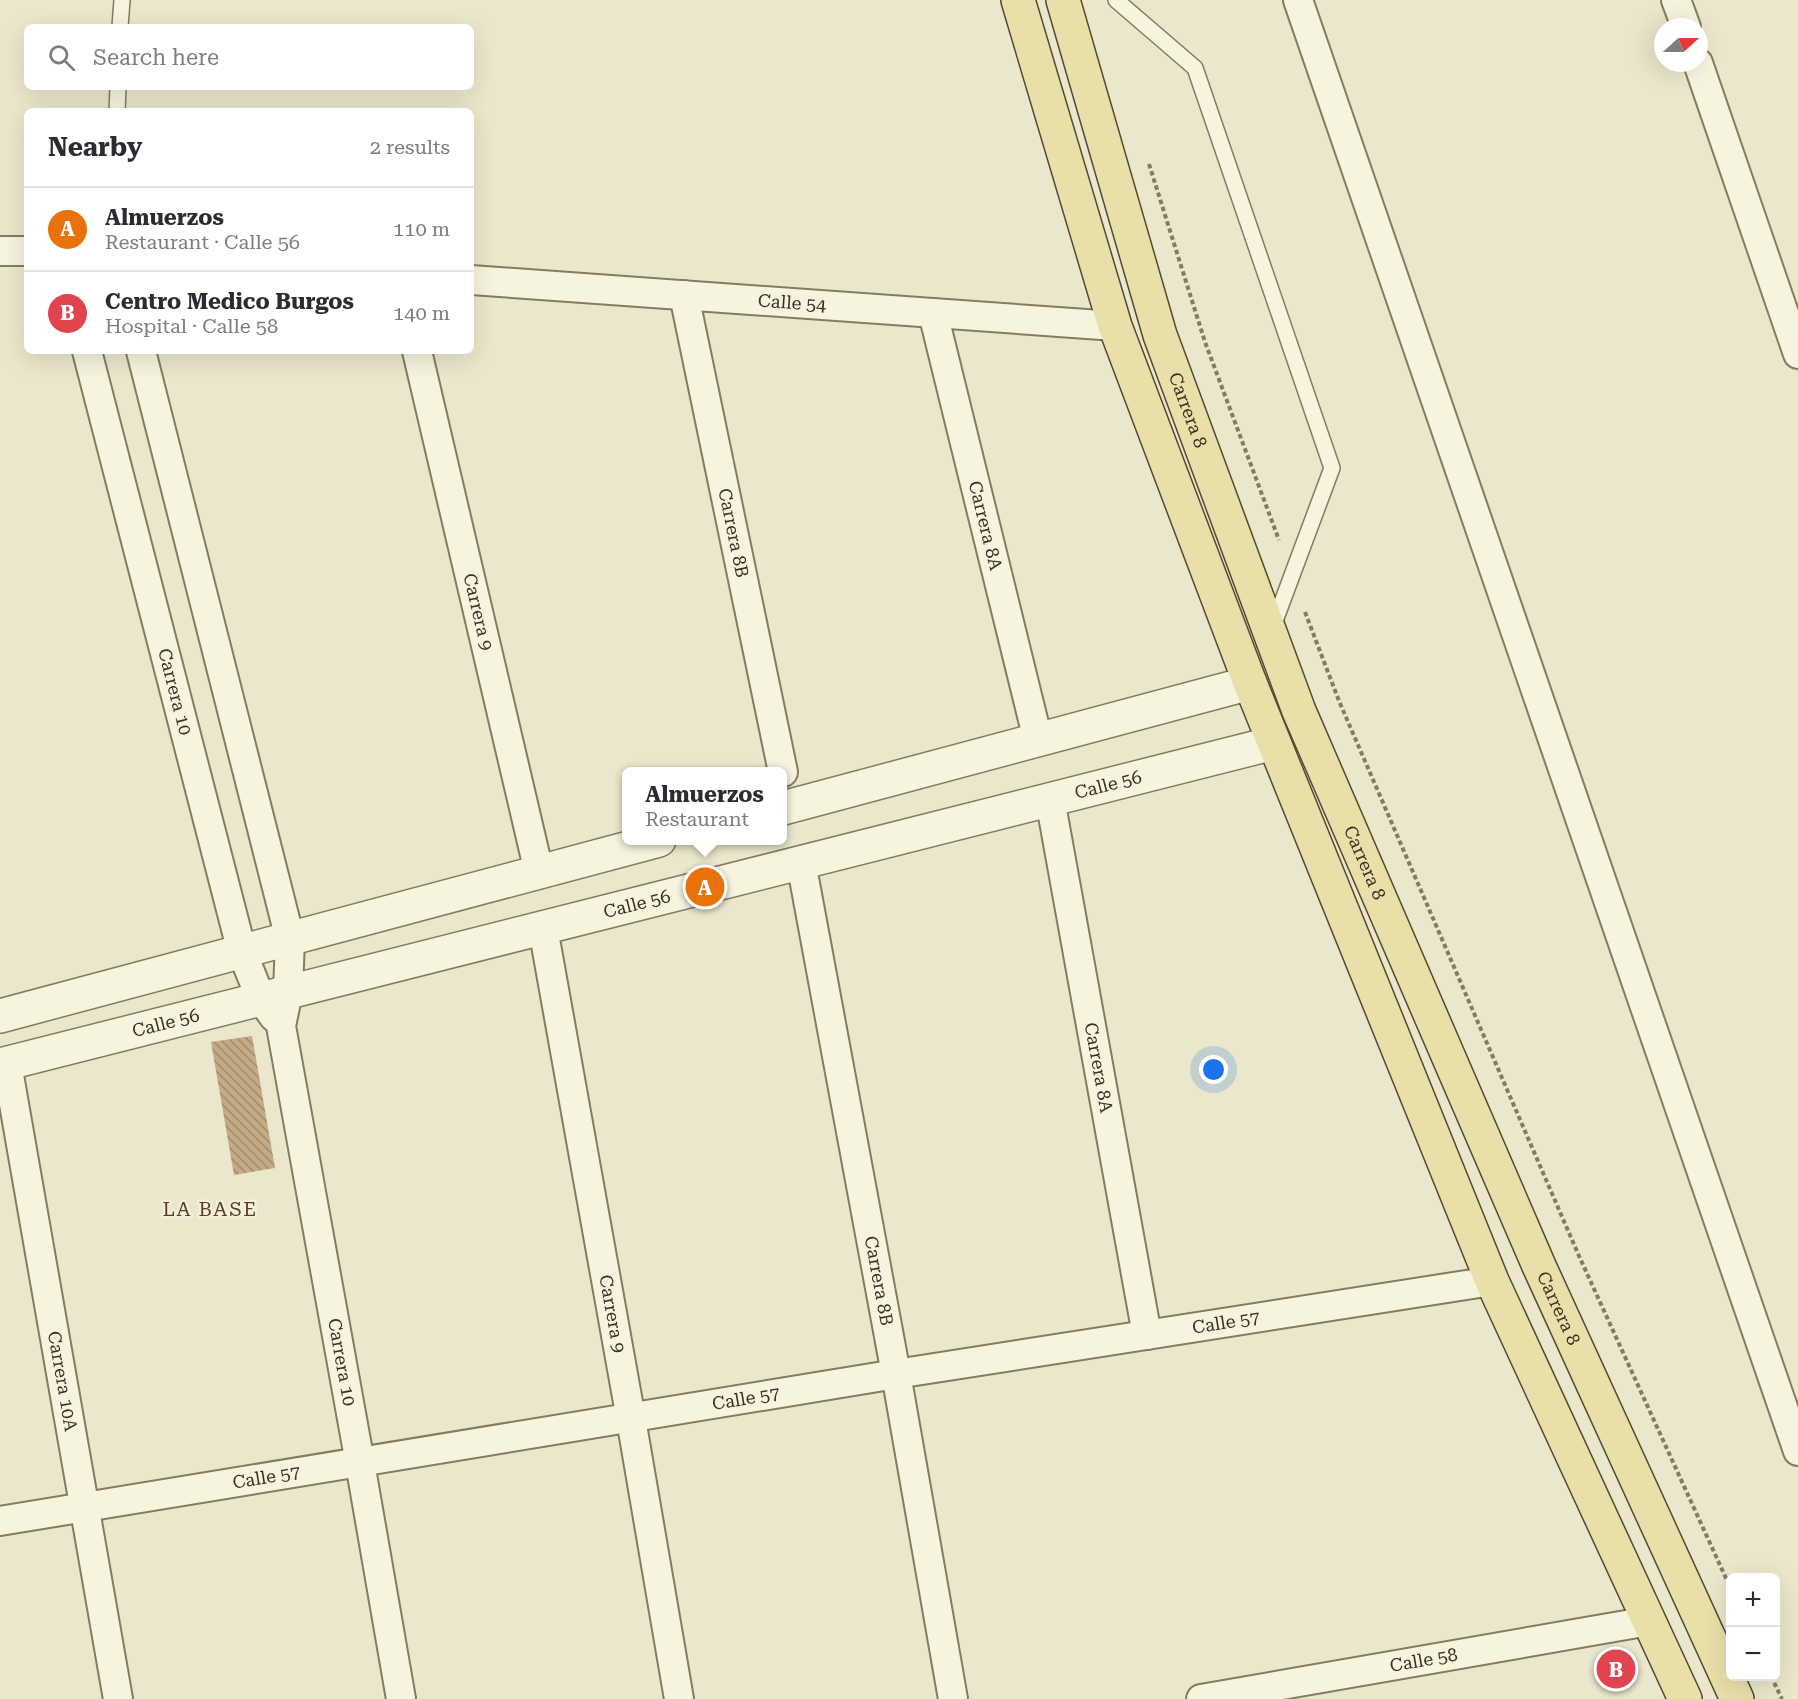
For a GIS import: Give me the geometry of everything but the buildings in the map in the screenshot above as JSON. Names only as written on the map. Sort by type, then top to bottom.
[{"type":"main road","points":[[1018,0],[1115,327],[1250,683],[1492,1281],[1685,1699]]},
{"type":"main road","name":"Carrera 8","points":[[1070,2],[1160,335],[1299,711],[1534,1255],[1737,1699]]},
{"type":"street","points":[[1298,0],[1798,1451]]},
{"type":"street","points":[[1676,0],[1683,18]]},
{"type":"street","points":[[1701,72],[1798,354]]},
{"type":"street","points":[[0,251],[24,251]]},
{"type":"street","name":"Calle 54","points":[[474,280],[1115,327]]},
{"type":"street","name":"Carrera 8B","points":[[684,295],[782,767]]},
{"type":"street","name":"Carrera 8A","points":[[933,313],[1038,740]]},
{"type":"street","name":"Carrera 10","points":[[88,354],[242,952],[275,996],[401,1699]]},
{"type":"street","points":[[142,354],[290,939],[275,996]]},
{"type":"street","name":"Carrera 9","points":[[418,354],[539,873]]},
{"type":"street","points":[[787,807],[1250,683]]},
{"type":"street","name":"Calle 56","points":[[3,1064],[1274,742]]},
{"type":"street","name":"Carrera 8A","points":[[1050,799],[1147,1335]]},
{"type":"street","points":[[0,1016],[641,845]]},
{"type":"street","name":"Carrera 8B","points":[[801,862],[896,1374],[953,1699]]},
{"type":"street","name":"Carrera 9","points":[[543,928],[679,1699]]},
{"type":"street","name":"Carrera 10A","points":[[3,1064],[118,1699]]},
{"type":"street","name":"Calle 57","points":[[0,1521],[896,1374],[1492,1281]]},
{"type":"street","name":"Calle 58","points":[[1201,1699],[1313,1690],[1648,1621]]},
{"type":"lane","points":[[120,24],[122,0]]},
{"type":"lane","points":[[1116,0],[1195,68],[1332,468],[1270,634]]},
{"type":"lane","points":[[117,108],[118,90]]},
{"type":"path","points":[[1148,161],[1205,342],[1339,701],[1579,1256],[1726,1576]]},
{"type":"path","points":[[1773,1681],[1782,1699]]},
{"type":"place","name":"Almuerzos","points":[[705,887]]},
{"type":"place","name":"Centro Medico Burgos","points":[[1616,1669]]},
{"type":"district","name":"LA BASE","points":[[210,1209]]}]
